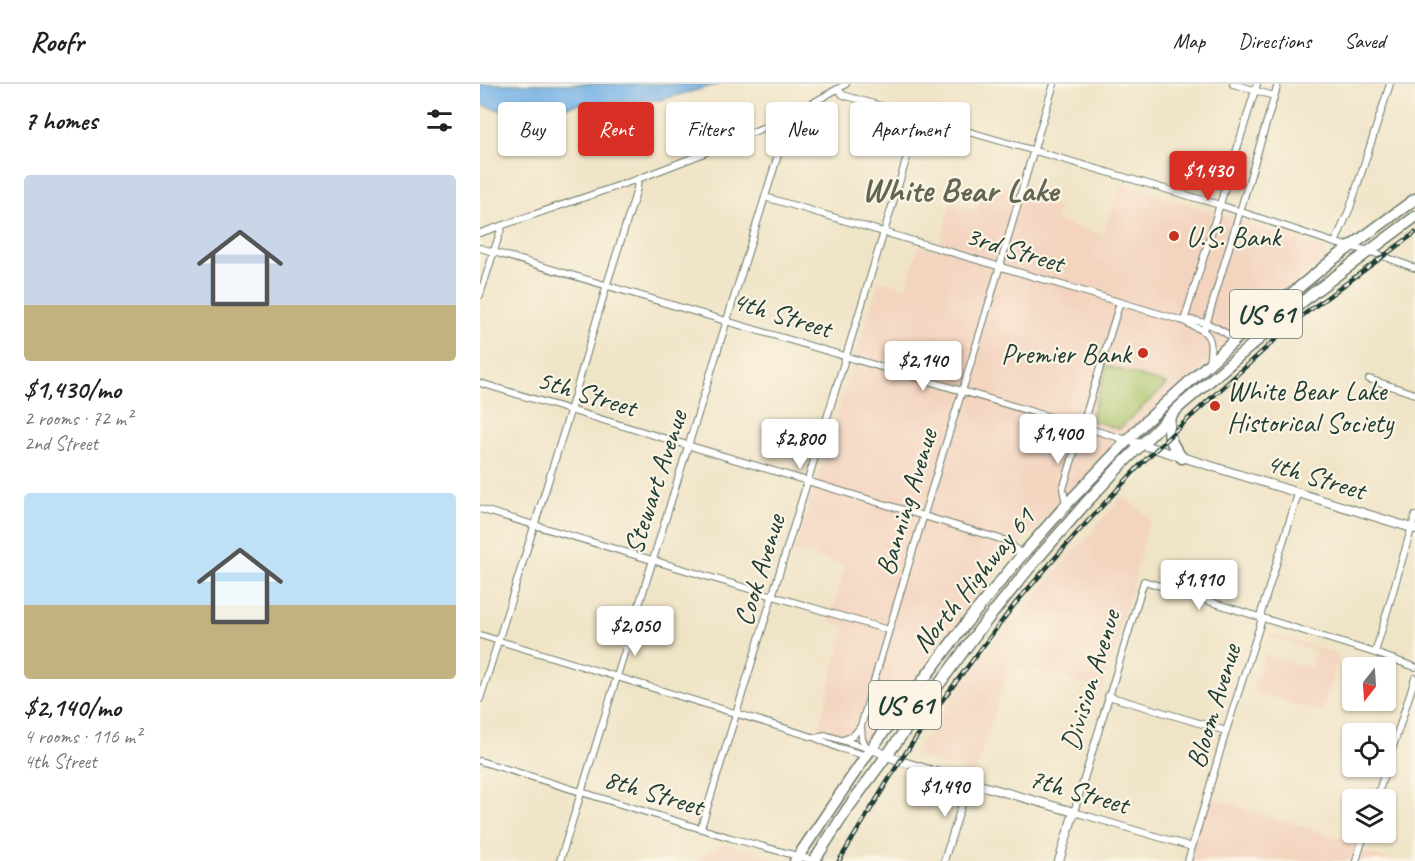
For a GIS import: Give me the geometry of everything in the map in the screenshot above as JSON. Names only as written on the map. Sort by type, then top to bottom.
[{"type":"main road","name":"North Highway 61","points":[[797,858],[869,751],[967,622],[1022,555],[1126,440],[1235,340],[1351,246],[1415,199]]},
{"type":"main road","name":"North Highway 61","points":[[815,861],[848,808],[980,630],[1023,576],[1141,444],[1170,416],[1313,293],[1415,217]]},
{"type":"main road","points":[[1231,363],[1235,340]]},
{"type":"main road","points":[[1170,416],[1168,430],[1170,441],[1182,458]]},
{"type":"main road","points":[[1022,555],[1026,560],[1023,576]]},
{"type":"street","points":[[815,102],[846,84]]},
{"type":"street","name":"Banning Avenue","points":[[861,726],[1054,84]]},
{"type":"street","points":[[1233,84],[1256,87],[1274,96]]},
{"type":"street","points":[[1208,364],[1211,342],[1204,327],[1278,84]]},
{"type":"street","points":[[1335,243],[1350,208],[1390,84]]},
{"type":"street","points":[[1184,321],[1256,87]]},
{"type":"street","points":[[838,89],[843,95],[866,102]]},
{"type":"street","points":[[480,233],[638,179],[766,126]]},
{"type":"street","points":[[970,132],[1240,211],[1335,243],[1369,251],[1415,268]]},
{"type":"street","name":"Stewart Avenue","points":[[560,861],[778,156]]},
{"type":"street","name":"Cook Avenue","points":[[701,828],[907,156]]},
{"type":"street","points":[[480,699],[570,411],[638,179]]},
{"type":"street","name":"3rd Street","points":[[765,197],[1184,321],[1191,320],[1204,327],[1216,327],[1235,340]]},
{"type":"street","points":[[480,295],[502,226]]},
{"type":"street","name":"4th Street","points":[[480,248],[1141,444],[1413,529]]},
{"type":"street","points":[[1066,505],[1063,489],[1120,302]]},
{"type":"street","points":[[1369,380],[1415,394]]},
{"type":"street","name":"5th Street","points":[[480,383],[1007,542],[1022,555]]},
{"type":"street","name":"Bloom Avenue","points":[[1188,861],[1298,494]]},
{"type":"street","points":[[480,509],[888,630]]},
{"type":"street","points":[[1375,653],[1415,516]]},
{"type":"street","name":"Division Avenue","points":[[1059,861],[1144,581],[1261,618]]},
{"type":"street","points":[[1261,618],[1415,667]]},
{"type":"street","name":"7th Street","points":[[480,635],[737,713],[816,738],[839,748],[886,755],[969,782],[1192,847]]},
{"type":"street","points":[[1380,789],[1415,678]]},
{"type":"street","points":[[1108,696],[1226,731]]},
{"type":"street","points":[[861,726],[862,740],[869,751]]},
{"type":"street","points":[[843,741],[853,736],[861,726]]},
{"type":"street","name":"7th Street","points":[[816,738],[825,735],[869,751]]},
{"type":"street","name":"8th Street","points":[[480,761],[797,858],[815,861]]},
{"type":"street","points":[[944,861],[969,782]]},
{"type":"street","points":[[1356,861],[1362,843]]},
{"type":"shaded area","points":[[991,183],[1027,193],[1026,196],[1059,208],[1056,220],[1103,235],[1120,183],[1327,249],[1326,257],[1241,328],[1023,540],[863,751],[816,738],[845,627],[829,621],[846,565],[795,551],[879,280],[906,287],[919,245],[938,250],[951,203],[976,211],[981,201],[987,201]]},
{"type":"shaded area","points":[[1122,497],[1150,518],[1126,611],[1102,690],[1010,663],[975,774],[912,756],[979,660]]},
{"type":"shaded area","points":[[1270,633],[1340,655],[1323,713],[1253,692],[1264,654],[1310,667],[1316,651],[1269,636]]},
{"type":"shaded area","points":[[1207,797],[1342,839],[1342,843],[1361,845],[1360,851],[1393,861],[1187,861]]},
{"type":"shaded area","points":[[726,843],[770,857],[781,861],[695,861]]},
{"type":"green space","points":[[1107,366],[1167,384],[1119,429],[1090,420]]},
{"type":"water","points":[[480,84],[719,84],[660,100],[578,102],[578,104],[566,107],[566,102],[498,102],[498,110],[480,105]]},
{"type":"railway","points":[[839,861],[900,761],[941,702],[1014,605],[1077,533],[1176,430],[1299,318],[1415,233]]},
{"type":"place","name":"U.S. Bank","points":[[1174,236]]},
{"type":"place","name":"Premier Bank","points":[[1143,353]]},
{"type":"place","name":"White Bear Lake Historical Society","points":[[1215,406]]},
{"type":"district","name":"White Bear Lake","points":[[960,189]]}]
